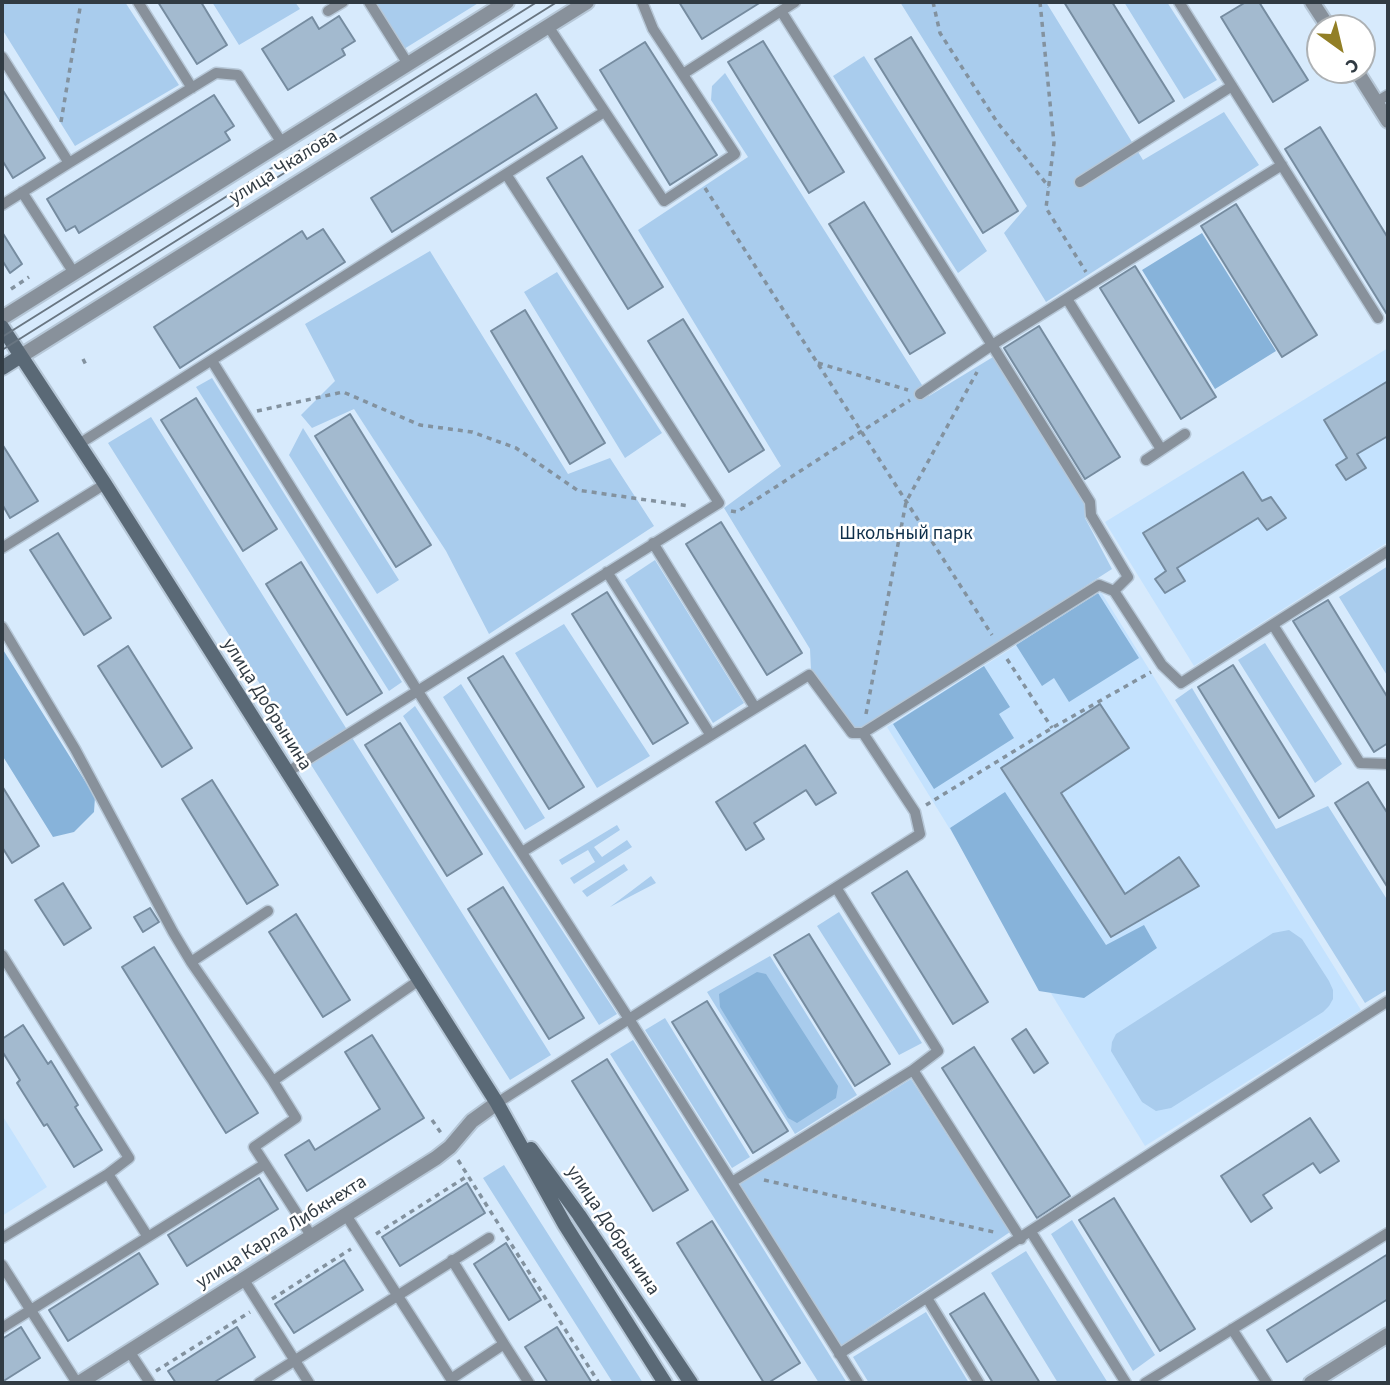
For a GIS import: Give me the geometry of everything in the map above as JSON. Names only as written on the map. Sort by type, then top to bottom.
[{"type":"main road","name":"улица Добрынина","points":[[2,327],[105,484],[497,1103],[579,1215],[691,1383]]},
{"type":"main road","name":"улица Чкалова","points":[[2,368],[21,356]]},
{"type":"main road","name":"улица Добрынина","points":[[497,1103],[565,1225],[665,1383]]},
{"type":"street","name":"улица Чкалова","points":[[21,356],[587,2]]},
{"type":"street","name":"улица Чкалова","points":[[2,318],[502,3]]},
{"type":"street","points":[[1369,84],[1382,99],[1388,121]]},
{"type":"street","name":"улица Карла Либкнехта","points":[[78,1383],[436,1158],[450,1147],[479,1115],[497,1103]]},
{"type":"street","points":[[1311,1383],[1388,1335]]},
{"type":"lane","points":[[138,2],[192,88]]},
{"type":"lane","points":[[328,11],[343,2]]},
{"type":"lane","points":[[369,2],[408,64]]},
{"type":"lane","points":[[548,26],[664,201],[735,154],[653,29],[642,2]]},
{"type":"lane","points":[[683,74],[795,2]]},
{"type":"lane","points":[[1179,2],[1378,318]]},
{"type":"lane","points":[[781,11],[1090,502],[1091,515],[1128,577],[1114,591]]},
{"type":"lane","points":[[2,57],[69,163]]},
{"type":"lane","points":[[2,205],[216,73],[238,75],[282,143]]},
{"type":"lane","points":[[1080,182],[1231,86]]},
{"type":"lane","points":[[79,444],[604,112]]},
{"type":"lane","points":[[920,394],[992,345],[1282,165]]},
{"type":"lane","points":[[286,773],[719,503],[506,174]]},
{"type":"lane","points":[[22,192],[74,273]]},
{"type":"lane","points":[[1067,299],[1161,449]]},
{"type":"lane","points":[[212,361],[417,690],[629,1019],[858,1383]]},
{"type":"lane","points":[[1146,460],[1185,434]]},
{"type":"lane","points":[[2,548],[105,484]]},
{"type":"lane","points":[[653,544],[754,706]]},
{"type":"lane","points":[[522,852],[808,675],[852,733],[863,733],[1098,585],[1114,591],[1162,665],[1181,683],[1388,551]]},
{"type":"lane","points":[[607,572],[710,734]]},
{"type":"lane","points":[[1273,625],[1360,763],[1388,764]]},
{"type":"lane","points":[[2,627],[75,749],[173,932],[296,1118],[254,1147],[313,1237]]},
{"type":"lane","points":[[497,1103],[920,834],[915,812],[863,733]]},
{"type":"lane","points":[[732,1182],[913,1070],[938,1051],[837,889]]},
{"type":"lane","points":[[191,962],[268,911]]},
{"type":"lane","points":[[2,955],[129,1158],[108,1174],[2,1238]]},
{"type":"lane","points":[[273,1081],[418,981]]},
{"type":"lane","points":[[839,1354],[1388,1001]]},
{"type":"lane","points":[[913,1070],[1021,1238]]},
{"type":"lane","points":[[2,1328],[265,1164]]},
{"type":"lane","points":[[108,1174],[148,1237]]},
{"type":"lane","points":[[346,1215],[451,1379],[504,1343]]},
{"type":"lane","points":[[1031,1232],[1126,1383]]},
{"type":"lane","points":[[1145,1383],[1388,1233]]},
{"type":"lane","points":[[259,1383],[489,1238]]},
{"type":"lane","points":[[452,1261],[529,1383]]},
{"type":"lane","points":[[2,1265],[78,1383]]},
{"type":"lane","points":[[244,1280],[309,1383]]},
{"type":"lane","points":[[927,1298],[979,1383]]},
{"type":"lane","points":[[1233,1329],[1267,1383]]},
{"type":"lane","points":[[129,1352],[148,1380]]},
{"type":"path","points":[[58,145],[81,2]]},
{"type":"path","points":[[933,2],[940,33],[997,122],[1049,187]]},
{"type":"path","points":[[1041,2],[1054,143],[1046,208],[1093,283]]},
{"type":"path","points":[[698,178],[1052,728]]},
{"type":"path","points":[[10,289],[29,277]]},
{"type":"path","points":[[863,733],[906,502],[992,345]]},
{"type":"path","points":[[83,359],[87,367]]},
{"type":"path","points":[[816,362],[920,394]]},
{"type":"path","points":[[245,414],[343,392],[420,425],[472,432],[516,448],[577,490],[737,512],[920,394]]},
{"type":"path","points":[[915,812],[1052,728],[1162,665]]},
{"type":"path","points":[[148,1380],[469,1175],[599,1383]]},
{"type":"path","points":[[743,1175],[1021,1238]]},
{"type":"shaded area","points":[[1202,233],[1276,351],[1215,389],[1142,270]]},
{"type":"shaded area","points":[[1388,348],[1388,542],[1194,666],[1105,522]]},
{"type":"shaded area","points":[[1101,592],[1361,1010],[1145,1146],[887,727]]},
{"type":"shaded area","points":[[1098,593],[1139,658],[1069,702],[1054,678],[1042,686],[1016,645]]},
{"type":"shaded area","points":[[2,648],[95,797],[94,812],[74,832],[53,837],[2,755]]},
{"type":"shaded area","points":[[984,666],[1010,707],[999,714],[1014,738],[934,789],[893,724]]},
{"type":"shaded area","points":[[1005,792],[1106,945],[1144,925],[1157,948],[1084,998],[1039,991],[950,828]]},
{"type":"shaded area","points":[[757,972],[766,974],[838,1086],[836,1098],[797,1123],[788,1118],[720,1007],[719,994]]},
{"type":"shaded area","points":[[2,1115],[47,1187],[2,1216]]},
{"type":"green space","points":[[2,2],[125,2],[179,85],[75,146],[2,29]]},
{"type":"green space","points":[[212,2],[295,2],[300,9],[239,45]]},
{"type":"green space","points":[[374,2],[480,2],[404,49]]},
{"type":"green space","points":[[900,2],[1046,2],[1143,160],[1224,112],[1259,165],[1046,302],[1004,233],[1027,206]]},
{"type":"green space","points":[[1124,2],[1167,2],[1217,80],[1184,99]]},
{"type":"green space","points":[[864,56],[987,251],[958,273],[833,76]]},
{"type":"green space","name":"Школьный парк","points":[[725,73],[929,396],[993,357],[1084,503],[1085,518],[1112,569],[868,726],[854,730],[811,670],[810,649],[724,508],[781,466],[638,230],[748,157],[711,100],[712,86]]},
{"type":"green space","points":[[430,251],[568,474],[610,458],[654,526],[489,634],[446,551],[354,409],[312,428],[301,415],[335,381],[305,324]]},
{"type":"green space","points":[[557,272],[662,433],[625,458],[524,292]]},
{"type":"green space","points":[[212,378],[402,682],[389,691],[196,387]]},
{"type":"green space","points":[[151,417],[551,1055],[510,1080],[108,443]]},
{"type":"green space","points":[[303,428],[399,580],[377,594],[289,455]]},
{"type":"green space","points":[[655,560],[744,703],[713,723],[625,580]]},
{"type":"green space","points":[[1388,566],[1388,677],[1339,597]]},
{"type":"green space","points":[[564,624],[650,756],[597,788],[515,653]]},
{"type":"green space","points":[[1265,643],[1342,764],[1315,783],[1238,660]]},
{"type":"green space","points":[[461,684],[545,818],[525,830],[443,697]]},
{"type":"green space","points":[[1192,688],[1276,829],[1328,806],[1388,901],[1388,989],[1365,1003],[1175,700]]},
{"type":"green space","points":[[415,706],[617,1014],[599,1025],[403,716]]},
{"type":"green space","points":[[617,825],[620,830],[594,847],[602,857],[627,840],[632,847],[574,884],[570,878],[595,862],[588,850],[562,865],[559,860]]},
{"type":"green space","points":[[624,864],[628,870],[587,897],[582,891]]},
{"type":"green space","points":[[651,876],[656,883],[610,907]]},
{"type":"green space","points":[[839,912],[922,1043],[899,1055],[817,926]]},
{"type":"green space","points":[[1289,930],[1302,939],[1329,981],[1333,999],[1329,1006],[1171,1108],[1156,1111],[1142,1102],[1111,1051],[1116,1034],[1273,933]]},
{"type":"green space","points":[[770,956],[857,1095],[795,1134],[707,992]]},
{"type":"green space","points":[[665,1018],[750,1157],[732,1168],[645,1030]]},
{"type":"green space","points":[[633,1040],[847,1383],[819,1383],[610,1054]]},
{"type":"green space","points":[[911,1079],[1010,1232],[841,1346],[740,1184]]},
{"type":"green space","points":[[504,1165],[643,1383],[613,1383],[483,1178]]},
{"type":"green space","points":[[1072,1220],[1155,1355],[1133,1371],[1051,1234]]},
{"type":"green space","points":[[1026,1251],[1108,1383],[1058,1383],[991,1273]]},
{"type":"green space","points":[[926,1312],[969,1383],[869,1383],[853,1357]]},
{"type":"building","points":[[158,2],[201,2],[227,45],[197,64]]},
{"type":"building","points":[[679,2],[761,2],[702,39]]},
{"type":"building","points":[[1064,2],[1112,2],[1174,101],[1139,123]]},
{"type":"building","points":[[1246,2],[1259,2],[1306,77],[1306,81],[1273,102],[1221,17]]},
{"type":"building","points":[[339,16],[355,41],[342,49],[345,55],[288,90],[262,49],[312,17],[319,29]]},
{"type":"building","points":[[911,37],[1018,211],[983,233],[875,59]]},
{"type":"building","points":[[763,41],[844,172],[809,193],[728,62]]},
{"type":"building","points":[[645,42],[717,155],[670,185],[600,70]]},
{"type":"building","points":[[2,89],[45,158],[13,178],[2,160]]},
{"type":"building","points":[[536,94],[557,128],[392,232],[371,198]]},
{"type":"building","points":[[214,95],[234,126],[225,132],[230,140],[79,233],[75,226],[66,231],[47,199]]},
{"type":"building","points":[[1320,127],[1388,238],[1388,316],[1285,149]]},
{"type":"building","points":[[582,156],[663,287],[628,309],[547,178]]},
{"type":"building","points":[[864,202],[945,333],[910,354],[829,224]]},
{"type":"building","points":[[1236,204],[1317,335],[1282,357],[1201,226]]},
{"type":"building","points":[[323,229],[345,262],[180,368],[154,327],[302,231],[307,239]]},
{"type":"building","points":[[2,232],[22,264],[10,273],[2,260]]},
{"type":"building","points":[[1135,266],[1216,397],[1181,419],[1100,288]]},
{"type":"building","points":[[525,310],[605,443],[570,464],[491,331]]},
{"type":"building","points":[[683,319],[764,450],[729,472],[648,341]]},
{"type":"building","points":[[1039,326],[1120,457],[1085,479],[1004,348]]},
{"type":"building","points":[[1388,381],[1388,436],[1357,454],[1366,468],[1346,480],[1336,465],[1347,458],[1324,420]]},
{"type":"building","points":[[196,398],[277,529],[243,551],[161,420]]},
{"type":"building","points":[[350,414],[431,545],[396,567],[315,436]]},
{"type":"building","points":[[2,444],[38,501],[10,518],[2,504]]},
{"type":"building","points":[[1243,472],[1262,501],[1271,497],[1286,518],[1267,530],[1258,518],[1177,568],[1185,581],[1165,593],[1155,579],[1166,571],[1143,533]]},
{"type":"building","points":[[721,522],[802,653],[767,675],[686,544]]},
{"type":"building","points":[[58,533],[111,618],[84,635],[30,550]]},
{"type":"building","points":[[301,562],[382,693],[347,715],[266,584]]},
{"type":"building","points":[[607,592],[688,723],[653,744],[572,614]]},
{"type":"building","points":[[1328,600],[1388,698],[1388,743],[1374,752],[1293,621]]},
{"type":"building","points":[[128,646],[192,748],[162,767],[98,666]]},
{"type":"building","points":[[503,656],[584,787],[549,809],[468,678]]},
{"type":"building","points":[[1233,665],[1314,796],[1279,818],[1198,687]]},
{"type":"building","points":[[1100,704],[1129,748],[1061,793],[1125,894],[1179,857],[1199,886],[1111,937],[1001,768]]},
{"type":"building","points":[[400,723],[482,854],[447,876],[365,745]]},
{"type":"building","points":[[805,745],[836,793],[816,805],[806,790],[754,823],[764,839],[746,850],[716,802]]},
{"type":"building","points":[[212,780],[278,885],[247,904],[182,799]]},
{"type":"building","points":[[1368,782],[1388,814],[1388,888],[1335,803]]},
{"type":"building","points":[[2,786],[39,846],[12,863],[2,847]]},
{"type":"building","points":[[907,871],[988,1002],[953,1024],[872,893]]},
{"type":"building","points":[[63,883],[91,928],[64,945],[35,900]]},
{"type":"building","points":[[503,887],[584,1018],[549,1039],[468,909]]},
{"type":"building","points":[[150,908],[159,922],[143,932],[134,917]]},
{"type":"building","points":[[296,914],[350,1000],[323,1017],[269,932]]},
{"type":"building","points":[[809,934],[890,1064],[855,1086],[774,955]]},
{"type":"building","points":[[154,947],[258,1113],[226,1133],[122,967]]},
{"type":"building","points":[[707,1001],[788,1131],[753,1153],[672,1022]]},
{"type":"building","points":[[23,1025],[48,1064],[51,1061],[102,1150],[74,1167],[17,1083],[20,1080],[2,1051],[2,1039]]},
{"type":"building","points":[[1026,1029],[1048,1063],[1034,1073],[1012,1039]]},
{"type":"building","points":[[372,1035],[424,1118],[307,1191],[285,1155],[309,1140],[315,1150],[380,1109],[345,1052]]},
{"type":"building","points":[[974,1047],[1070,1196],[1037,1218],[942,1068]]},
{"type":"building","points":[[607,1059],[688,1190],[653,1211],[572,1081]]},
{"type":"building","points":[[1310,1118],[1339,1161],[1320,1173],[1313,1163],[1263,1195],[1272,1208],[1251,1222],[1221,1176]]},
{"type":"building","points":[[259,1178],[278,1209],[187,1266],[168,1235]]},
{"type":"building","points":[[467,1183],[485,1213],[400,1266],[382,1237]]},
{"type":"building","points":[[1114,1198],[1195,1329],[1160,1351],[1079,1220]]},
{"type":"building","points":[[712,1221],[800,1363],[768,1383],[764,1383],[677,1243]]},
{"type":"building","points":[[506,1243],[541,1300],[509,1320],[474,1264]]},
{"type":"building","points":[[139,1253],[158,1284],[68,1341],[49,1310]]},
{"type":"building","points":[[1388,1254],[1388,1299],[1287,1362],[1267,1330]]},
{"type":"building","points":[[344,1260],[363,1290],[294,1333],[275,1304]]},
{"type":"building","points":[[984,1293],[1040,1383],[993,1383],[950,1314]]},
{"type":"building","points":[[21,1327],[40,1358],[2,1382],[2,1339]]},
{"type":"building","points":[[237,1327],[255,1357],[213,1383],[176,1383],[168,1371]]},
{"type":"building","points":[[557,1327],[592,1383],[548,1383],[525,1347]]},
{"type":"tram line","points":[[2,337],[537,2]]},
{"type":"tram line","points":[[2,350],[557,2]]}]
